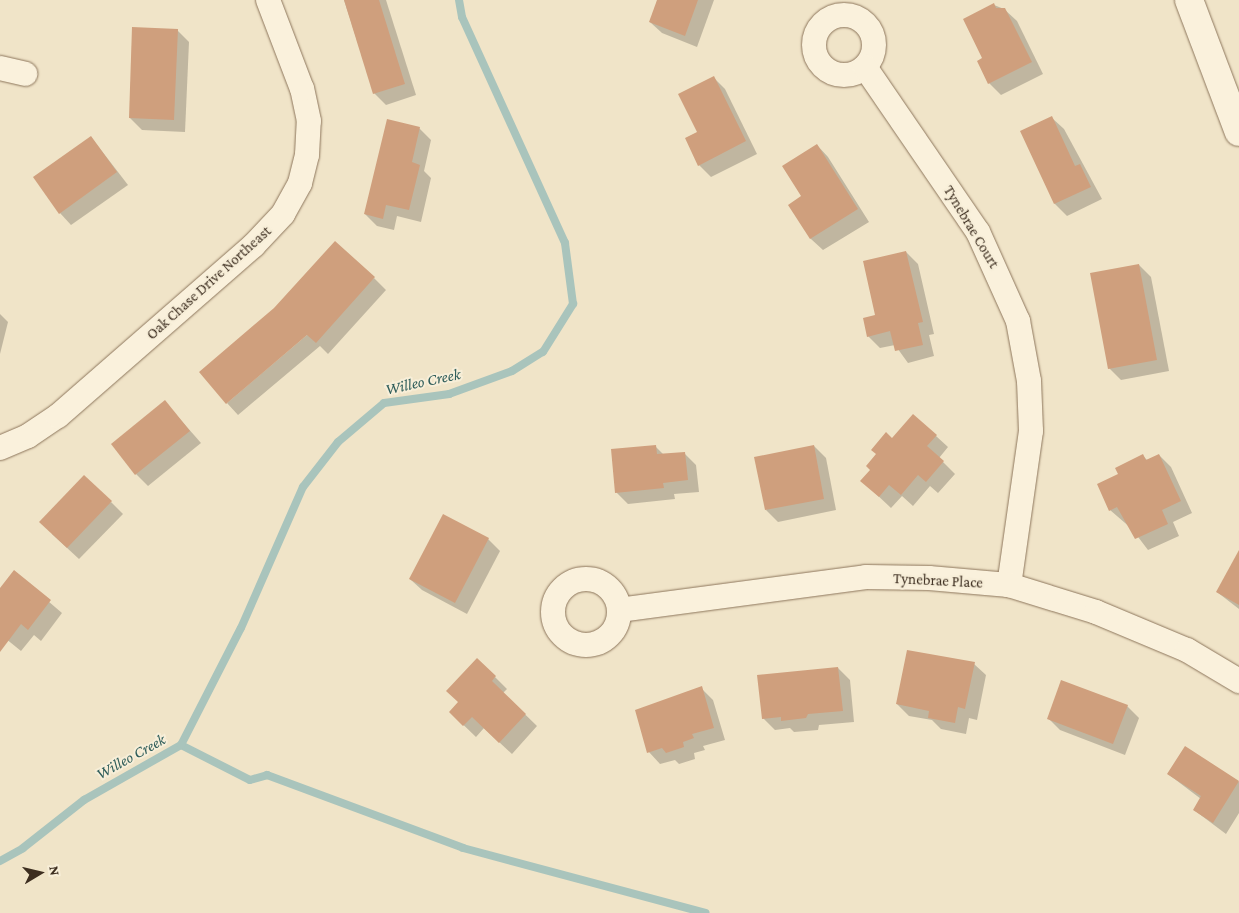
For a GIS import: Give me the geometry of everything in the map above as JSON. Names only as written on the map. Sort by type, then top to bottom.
[{"type":"main road","points":[[1189,0],[1239,132]]},
{"type":"street","name":"Oak Chase Drive Northeast","points":[[0,448],[28,436],[58,416],[253,246],[283,214],[300,183],[307,155],[309,121],[302,89],[268,0]]},
{"type":"street","name":"Tynebrae Court","points":[[865,67],[978,232],[1018,322],[1028,381],[1031,430],[1009,585]]},
{"type":"street","points":[[0,68],[25,74]]},
{"type":"street","name":"Tynebrae Place","points":[[619,610],[866,577],[929,578],[1009,585],[1096,612],[1187,650],[1239,681]]},
{"type":"building","points":[[344,0],[379,0],[405,84],[373,94]]},
{"type":"building","points":[[657,0],[698,0],[685,36],[649,22]]},
{"type":"building","points":[[994,3],[996,8],[1005,8],[1032,62],[988,84],[977,61],[982,58],[963,19]]},
{"type":"building","points":[[132,27],[178,29],[174,120],[129,118]]},
{"type":"building","points":[[714,76],[746,141],[698,166],[685,138],[697,132],[678,94]]},
{"type":"building","points":[[1052,116],[1075,166],[1080,164],[1091,187],[1054,204],[1020,131]]},
{"type":"building","points":[[387,119],[420,127],[412,162],[420,165],[409,210],[386,205],[383,219],[364,214]]},
{"type":"building","points":[[91,136],[117,172],[59,214],[33,177]]},
{"type":"building","points":[[817,144],[858,209],[810,239],[788,205],[801,196],[782,166]]},
{"type":"building","points":[[335,241],[375,277],[316,343],[307,335],[226,404],[199,372],[274,308]]},
{"type":"building","points":[[906,251],[923,322],[918,323],[923,345],[895,351],[890,331],[867,337],[863,318],[875,315],[863,261]]},
{"type":"building","points":[[1139,264],[1157,360],[1108,369],[1090,273]]},
{"type":"building","points":[[165,400],[190,431],[135,475],[111,444]]},
{"type":"building","points":[[913,414],[937,435],[927,446],[944,461],[926,482],[918,475],[901,495],[889,485],[879,497],[860,481],[870,470],[866,466],[876,454],[871,450],[886,432],[892,438]]},
{"type":"building","points":[[656,445],[657,454],[685,452],[688,480],[663,483],[664,488],[615,493],[611,449]]},
{"type":"building","points":[[814,445],[824,499],[765,510],[754,457]]},
{"type":"building","points":[[1143,454],[1146,460],[1159,454],[1181,501],[1162,510],[1168,524],[1135,539],[1117,507],[1109,511],[1097,484],[1118,474],[1115,468]]},
{"type":"building","points":[[84,475],[112,501],[67,548],[39,522]]},
{"type":"building","points":[[443,514],[489,538],[455,603],[409,579]]},
{"type":"building","points":[[1239,550],[1239,605],[1216,592]]},
{"type":"building","points":[[14,570],[51,600],[28,630],[21,624],[0,652],[0,588]]},
{"type":"building","points":[[907,650],[975,662],[965,709],[958,707],[955,723],[928,718],[929,711],[896,704]]},
{"type":"building","points":[[477,658],[496,676],[492,681],[526,714],[499,743],[472,717],[463,726],[449,712],[458,702],[446,691]]},
{"type":"building","points":[[838,667],[843,711],[808,714],[806,718],[781,721],[781,717],[762,719],[757,675]]},
{"type":"building","points":[[1061,680],[1128,705],[1113,744],[1047,719]]},
{"type":"building","points":[[702,686],[714,728],[692,734],[694,738],[683,742],[684,747],[666,753],[662,748],[647,753],[635,710]]},
{"type":"building","points":[[1185,746],[1239,781],[1213,823],[1193,810],[1201,796],[1167,774]]},
{"type":"waterway","name":"Willeo Creek","points":[[0,861],[23,848],[84,800],[181,745],[241,628],[303,487],[338,442],[384,403],[449,394],[512,371],[543,352],[573,304],[565,243],[462,17],[459,0]]},
{"type":"waterway","points":[[181,745],[250,780],[267,775],[463,848],[705,913]]}]
